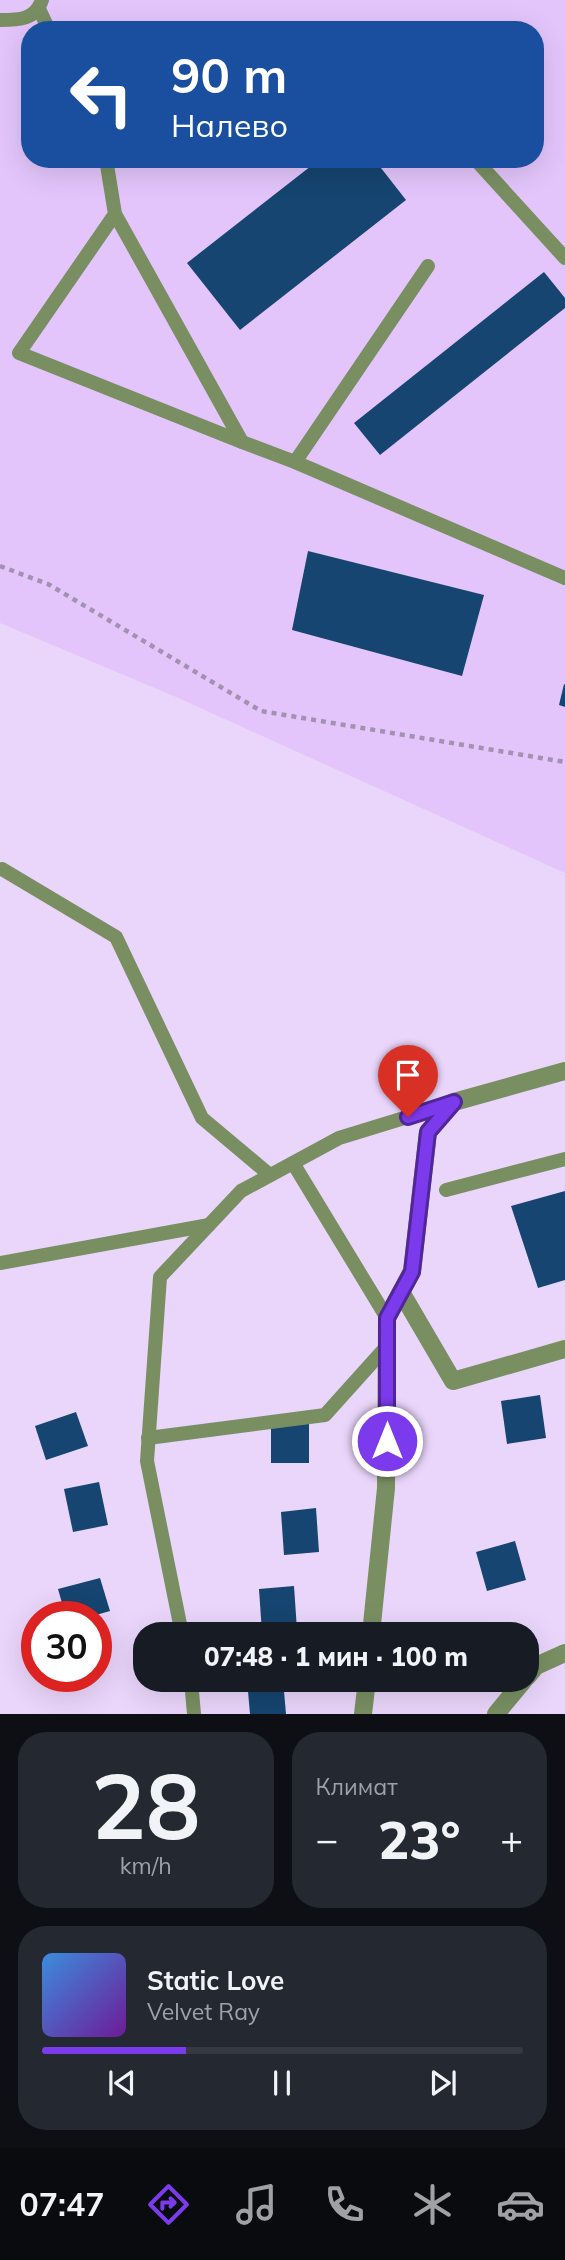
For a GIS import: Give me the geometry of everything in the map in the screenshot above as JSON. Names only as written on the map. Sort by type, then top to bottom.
[{"type":"street","points":[[372,1622],[386,1488],[387,1318],[412,1272],[428,1132],[454,1102],[565,1071]]},
{"type":"street","points":[[401,1292],[453,1381],[565,1349]]},
{"type":"street","points":[[539,1665],[565,1653]]},
{"type":"street","points":[[363,1714],[365,1692]]},
{"type":"street","points":[[496,1714],[514,1692]]},
{"type":"lane","points":[[0,20],[24,20],[40,4],[46,21]]},
{"type":"lane","points":[[107,168],[115,214],[242,442]]},
{"type":"lane","points":[[483,168],[565,258]]},
{"type":"lane","points":[[115,214],[19,353],[295,462],[565,578]]},
{"type":"lane","points":[[295,462],[428,266]]},
{"type":"lane","points":[[2,869],[116,937],[202,1118],[270,1175]]},
{"type":"lane","points":[[180,1622],[146,1461],[160,1277],[242,1191],[339,1138],[454,1102]]},
{"type":"lane","points":[[446,1190],[565,1159]]},
{"type":"lane","points":[[293,1163],[387,1318]]},
{"type":"lane","points":[[0,1263],[209,1225]]},
{"type":"lane","points":[[148,1438],[325,1415],[387,1346]]},
{"type":"lane","points":[[192,1692],[194,1714]]},
{"type":"path","points":[[0,566],[48,583],[261,710],[565,762]]},
{"type":"shaded area","points":[[0,0],[565,0],[565,873],[176,697],[0,623]]},
{"type":"building","points":[[308,168],[381,168],[406,200],[240,330],[187,263]]},
{"type":"building","points":[[544,272],[565,298],[565,308],[380,455],[354,423]]},
{"type":"building","points":[[308,551],[484,595],[462,676],[292,630]]},
{"type":"building","points":[[565,685],[565,707],[559,705]]},
{"type":"building","points":[[565,1191],[565,1280],[538,1288],[511,1206]]},
{"type":"building","points":[[540,1395],[546,1438],[507,1444],[501,1401]]},
{"type":"building","points":[[76,1412],[88,1446],[46,1460],[35,1426]]},
{"type":"building","points":[[271,1421],[309,1421],[309,1463],[271,1463]]},
{"type":"building","points":[[99,1482],[108,1525],[73,1532],[64,1489]]},
{"type":"building","points":[[316,1508],[319,1552],[284,1555],[281,1512]]},
{"type":"building","points":[[515,1541],[526,1580],[487,1591],[476,1552]]},
{"type":"building","points":[[100,1578],[107,1601],[61,1601],[58,1589]]},
{"type":"building","points":[[294,1586],[296,1622],[261,1622],[259,1589]]},
{"type":"building","points":[[248,1692],[284,1692],[286,1714],[250,1714]]},
{"type":"route","points":[[387,1441],[387,1318],[412,1272],[428,1132],[454,1102],[408,1117]]}]
